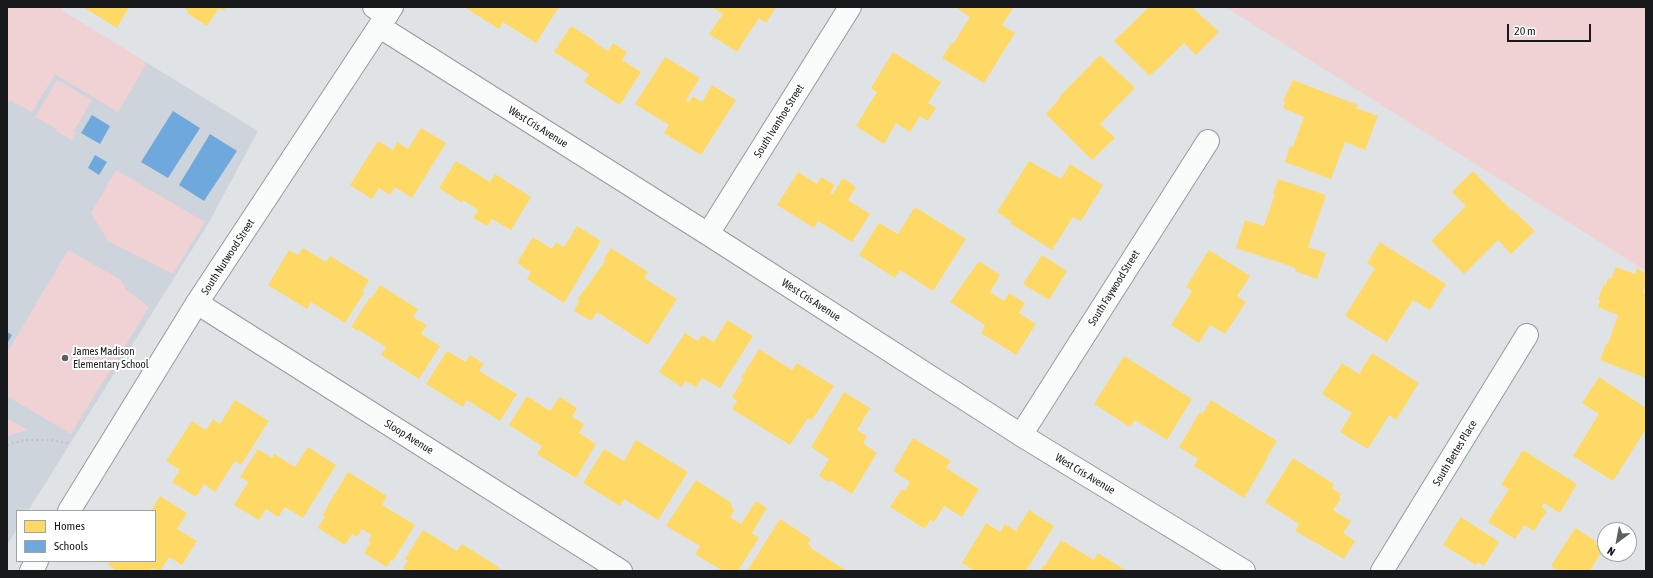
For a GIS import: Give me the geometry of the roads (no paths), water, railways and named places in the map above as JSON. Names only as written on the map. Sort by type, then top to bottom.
[{"type":"street","name":"South Ivanhoe Street","points":[[708,234],[850,7]]},
{"type":"street","name":"West Cris Avenue","points":[[383,14],[708,234],[1021,435],[1244,571]]},
{"type":"street","name":"South Nutwood Street","points":[[70,510],[197,303],[383,14]]},
{"type":"street","name":"South Faywood Street","points":[[1021,435],[1208,141]]},
{"type":"street","name":"Sloop Avenue","points":[[197,303],[621,571]]},
{"type":"street","name":"South Bettes Place","points":[[1382,571],[1527,335]]},
{"type":"street","points":[[31,571],[36,562]]},
{"type":"place","name":"James Madison Elementary School","points":[[65,358]]}]
